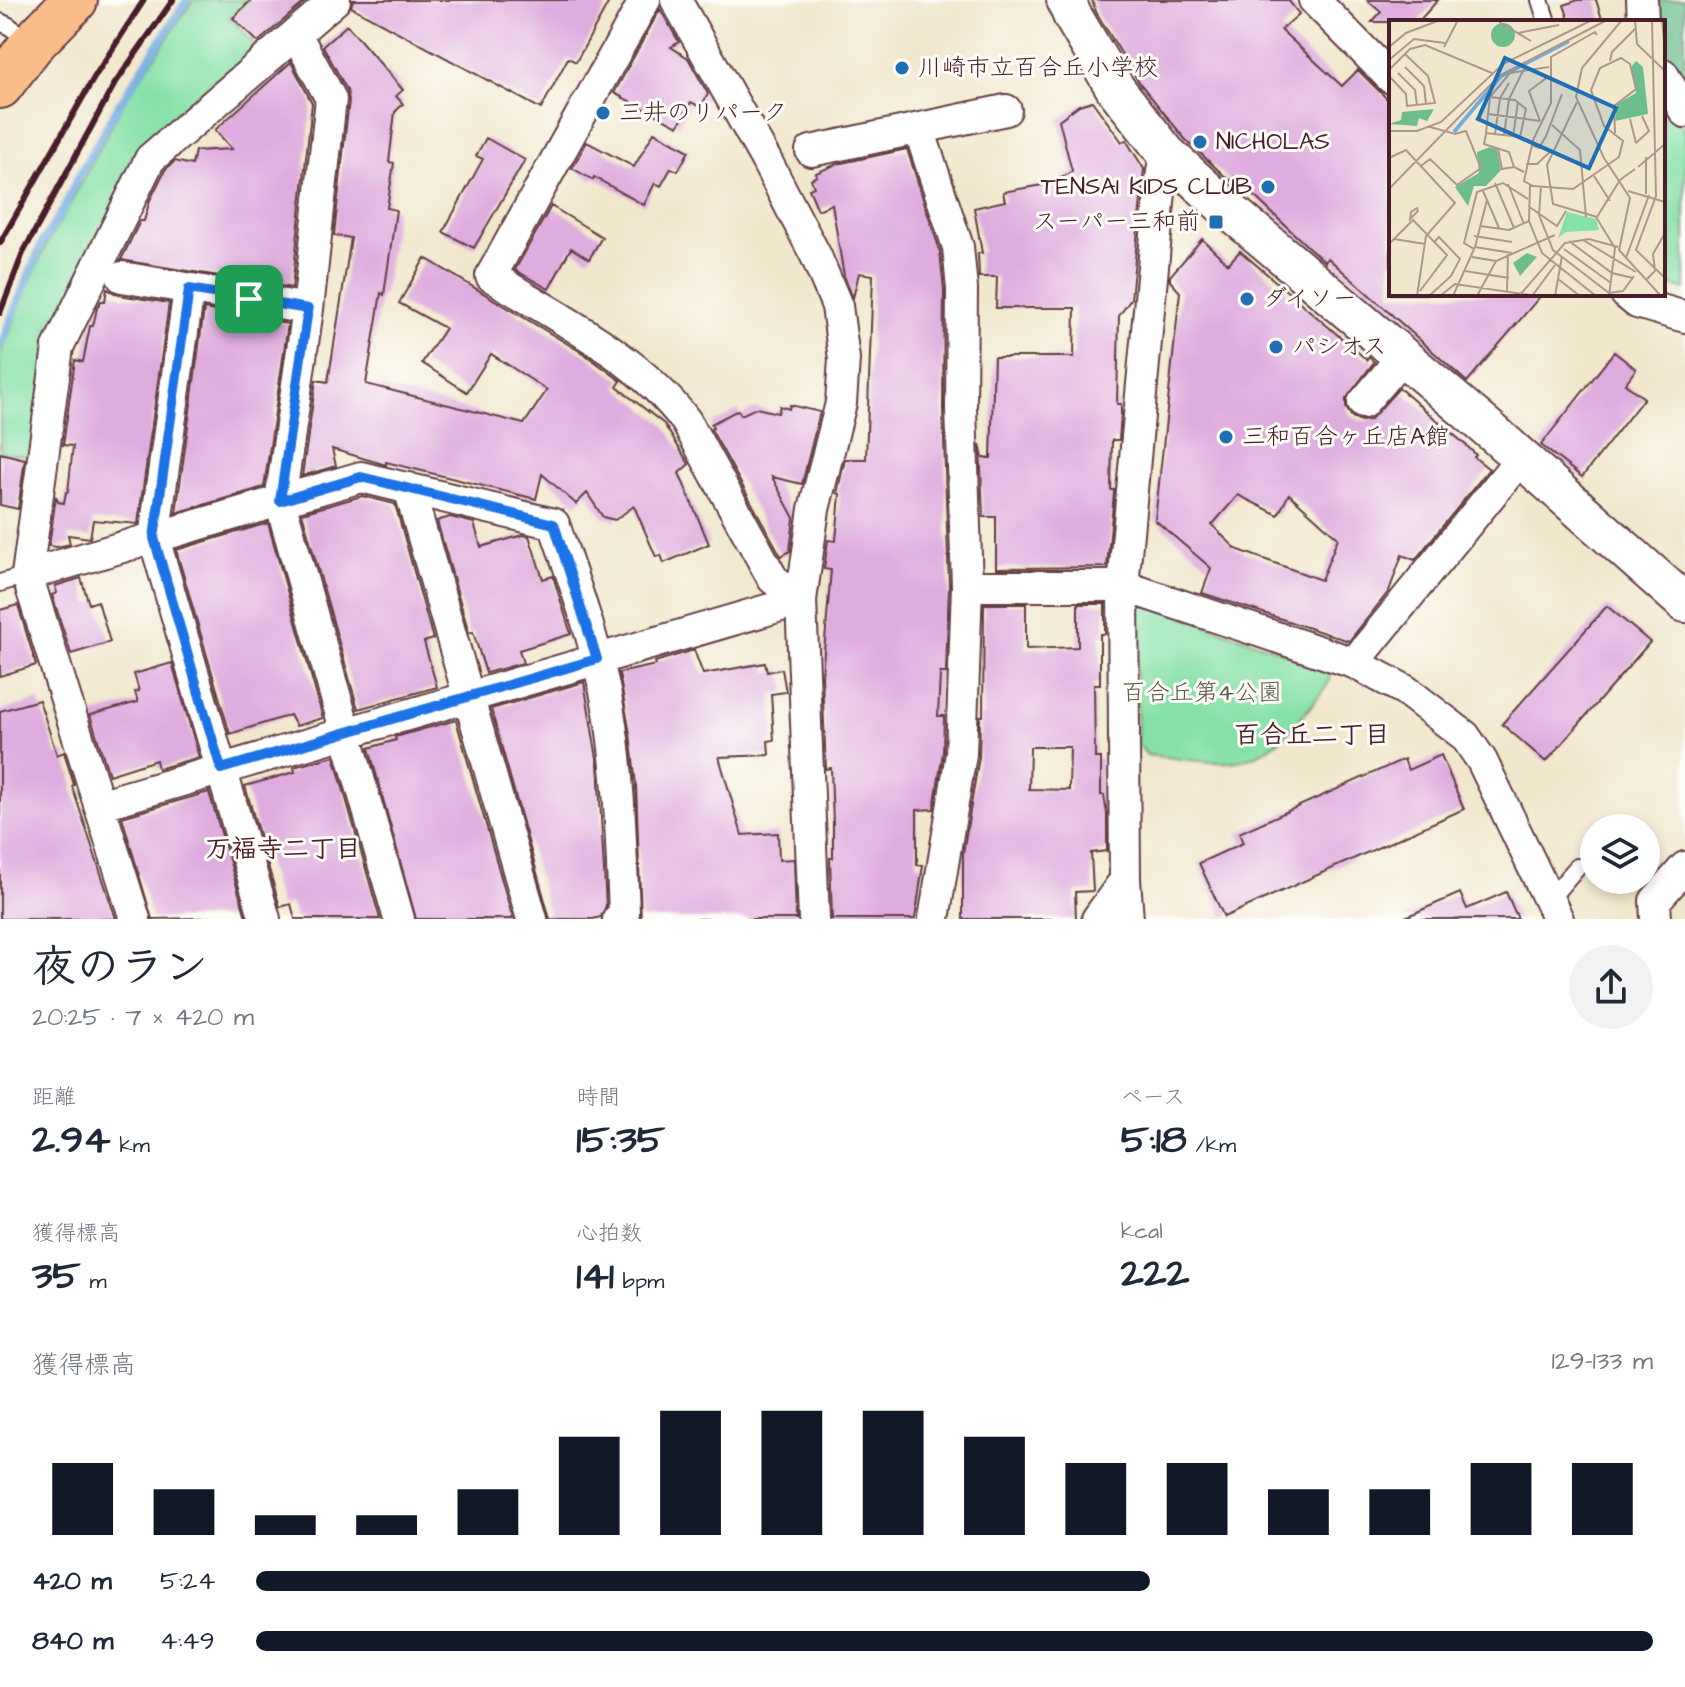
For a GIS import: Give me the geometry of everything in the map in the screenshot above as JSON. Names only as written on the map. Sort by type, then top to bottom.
[{"type":"main road","points":[[0,86],[16,33],[75,0]]},
{"type":"street","points":[[135,919],[99,805],[14,579],[58,347],[150,159],[335,0]]},
{"type":"street","points":[[645,0],[491,276],[625,361],[668,398],[686,421],[773,579],[801,600]]},
{"type":"street","points":[[676,0],[766,160],[816,256],[837,306],[844,359],[841,403],[814,509],[801,600],[814,919]]},
{"type":"street","points":[[1066,0],[1115,88],[1166,153],[1685,603]]},
{"type":"street","points":[[1314,0],[1389,76]]},
{"type":"street","points":[[1642,0],[1643,20]]},
{"type":"street","points":[[296,34],[331,99],[308,309],[280,501],[399,919]]},
{"type":"street","points":[[1665,77],[1685,112]]},
{"type":"street","points":[[811,151],[1006,110]]},
{"type":"street","points":[[919,129],[958,247],[962,289],[961,408],[967,586],[961,754],[934,919]]},
{"type":"street","points":[[1128,919],[1125,880],[1123,586],[1166,153]]},
{"type":"street","points":[[122,277],[308,309]]},
{"type":"street","points":[[189,289],[154,538],[265,919]]},
{"type":"street","points":[[1628,296],[1637,303],[1685,317]]},
{"type":"street","points":[[1363,403],[1402,357]]},
{"type":"street","points":[[1354,663],[1521,458]]},
{"type":"street","points":[[14,579],[361,477],[554,524],[597,659],[609,712],[618,794],[624,913],[618,919]]},
{"type":"street","points":[[409,488],[532,919]]},
{"type":"street","points":[[967,586],[1123,586],[1354,663],[1405,690],[1465,736],[1482,761],[1554,910]]},
{"type":"street","points":[[99,805],[801,600]]},
{"type":"street","points":[[1656,919],[1655,901],[1685,867]]},
{"type":"street","points":[[1097,919],[1125,880]]},
{"type":"lane","points":[[1540,0],[1546,20]]},
{"type":"lane","points":[[1554,910],[1577,867]]},
{"type":"green space","points":[[193,0],[248,0],[230,17],[260,50],[143,152],[32,457],[0,452],[0,357],[27,288],[48,241],[121,107]]},
{"type":"green space","points":[[1653,0],[1685,0],[1685,90],[1665,54],[1665,20],[1654,20]]},
{"type":"green space","points":[[1665,101],[1685,131],[1685,290],[1665,284]]},
{"type":"green space","name":"百合丘第4公園","points":[[1143,602],[1327,668],[1330,681],[1292,728],[1256,755],[1220,762],[1147,755],[1138,744],[1134,606]]},
{"type":"building","points":[[251,0],[307,0],[258,42],[233,18]]},
{"type":"building","points":[[353,0],[610,0],[576,62],[568,58],[541,109],[351,7]]},
{"type":"building","points":[[1092,0],[1288,0],[1299,14],[1281,30],[1342,86],[1358,70],[1389,101],[1389,296],[1540,296],[1467,382],[1328,258],[1325,262],[1234,177],[1230,181],[1185,139],[1138,81],[1096,12]]},
{"type":"building","points":[[1367,0],[1438,0],[1420,20],[1372,22],[1381,12]]},
{"type":"building","points":[[1578,0],[1596,0],[1602,20],[1569,20],[1564,5]]},
{"type":"building","points":[[660,9],[679,42],[671,47],[688,58],[708,94],[701,107],[691,102],[678,126],[614,93]]},
{"type":"building","points":[[347,25],[403,90],[396,96],[403,104],[395,112],[389,162],[394,163],[387,208],[396,210],[384,295],[381,293],[366,384],[524,424],[547,390],[491,354],[467,392],[422,363],[445,328],[399,303],[425,258],[586,355],[621,381],[617,387],[664,424],[689,464],[679,473],[709,544],[664,563],[661,555],[656,557],[634,506],[615,520],[603,517],[587,493],[576,504],[542,474],[536,499],[386,462],[386,465],[332,449],[336,466],[302,476],[316,380],[328,382],[351,238],[334,235],[349,100],[347,90],[323,46]]},
{"type":"building","points":[[291,62],[312,103],[292,288],[121,260],[140,221],[144,221],[150,200],[165,170],[175,161],[192,165],[195,151],[232,149],[215,130]]},
{"type":"building","points":[[1092,101],[1122,142],[1126,140],[1144,169],[1131,299],[1119,316],[1117,404],[1121,404],[1121,414],[1119,440],[1112,440],[1111,490],[1114,493],[1107,567],[996,568],[996,517],[983,517],[980,444],[983,458],[991,458],[994,357],[1074,357],[1075,308],[996,308],[997,277],[979,277],[978,253],[982,253],[974,208],[1005,201],[1003,192],[1053,183],[1072,171],[1059,120],[1079,105]]},
{"type":"building","points":[[654,132],[689,151],[678,171],[671,168],[661,186],[655,183],[644,205],[572,168],[587,142],[634,167]]},
{"type":"building","points":[[486,138],[525,160],[474,248],[443,232],[483,159],[476,156]]},
{"type":"building","points":[[907,149],[940,251],[944,290],[943,409],[949,586],[946,673],[940,673],[938,716],[944,716],[943,752],[934,809],[917,810],[917,865],[923,865],[915,919],[832,919],[831,768],[826,769],[822,676],[831,570],[824,569],[828,540],[836,541],[840,494],[837,493],[845,459],[866,459],[873,275],[859,273],[853,298],[844,276],[832,204],[818,210],[809,189],[814,187],[811,179],[817,176],[816,173],[837,164]]},
{"type":"building","points":[[551,206],[602,237],[589,259],[571,248],[549,289],[515,270]]},
{"type":"building","points":[[1202,239],[1228,264],[1240,251],[1367,360],[1369,357],[1374,362],[1346,399],[1346,408],[1352,417],[1361,421],[1370,420],[1399,388],[1489,469],[1415,560],[1402,555],[1389,591],[1349,641],[1202,593],[1211,568],[1155,520],[1180,292],[1170,281],[1170,276]],"holes":[[[1289,494],[1338,538],[1321,580],[1236,549],[1212,525],[1238,495],[1278,515]]]},
{"type":"building","points":[[107,289],[119,295],[169,303],[138,524],[93,520],[90,538],[68,535],[70,544],[49,546],[56,496],[58,502],[64,503],[68,492],[73,446],[63,445],[75,360],[83,362],[90,326],[93,326],[101,301],[105,301]]},
{"type":"building","points":[[204,309],[288,324],[264,487],[176,513]]},
{"type":"building","points":[[1614,352],[1636,369],[1625,384],[1644,398],[1582,477],[1541,445]]},
{"type":"building","points":[[790,405],[820,412],[802,484],[772,477],[794,518],[790,551],[781,556],[711,424],[738,410],[741,415],[756,408],[778,413],[780,406],[789,409]]},
{"type":"building","points":[[0,453],[25,459],[18,509],[0,505]]},
{"type":"building","points":[[362,496],[395,504],[433,639],[424,642],[437,687],[358,709],[302,513]]},
{"type":"building","points":[[450,517],[474,523],[481,547],[529,536],[543,579],[553,576],[571,634],[519,650],[523,663],[486,673],[473,632],[469,633],[437,521]]},
{"type":"building","points":[[268,523],[323,718],[296,726],[290,715],[230,734],[176,550]]},
{"type":"building","points":[[81,578],[89,604],[98,601],[110,642],[71,654],[52,595],[57,593],[55,586]]},
{"type":"building","points":[[984,604],[1026,604],[1026,649],[1078,647],[1078,604],[1105,604],[1105,634],[1100,634],[1100,684],[1094,684],[1095,758],[1101,758],[1107,851],[1091,853],[1093,891],[1075,892],[1076,919],[963,919],[963,853],[979,757],[980,716],[983,716]],"holes":[[[1030,747],[1070,747],[1069,790],[1029,789]]]},
{"type":"building","points":[[18,605],[36,665],[0,676],[0,610]]},
{"type":"building","points":[[1607,606],[1650,642],[1546,762],[1502,724]]},
{"type":"building","points":[[694,650],[703,674],[765,663],[767,672],[782,669],[786,692],[771,694],[774,740],[768,741],[769,755],[719,757],[742,835],[778,833],[779,860],[794,859],[796,919],[641,919],[636,785],[619,673],[656,665],[655,662]]},
{"type":"building","points":[[172,663],[199,757],[158,769],[156,760],[109,775],[90,715],[138,702],[135,692],[139,691],[134,674]]},
{"type":"building","points":[[584,682],[598,764],[606,906],[601,917],[593,919],[550,919],[491,709]]},
{"type":"building","points":[[39,700],[57,755],[64,752],[72,786],[116,919],[0,919],[0,711]]},
{"type":"building","points":[[456,720],[513,919],[416,919],[369,748],[396,740],[395,737]]},
{"type":"building","points":[[1441,755],[1464,809],[1224,917],[1199,863],[1243,843],[1239,833],[1404,759],[1408,770]]},
{"type":"building","points":[[334,756],[380,919],[295,919],[291,904],[280,907],[245,786],[295,772],[294,767]]},
{"type":"building","points":[[209,792],[246,917],[152,919],[122,817]]},
{"type":"building","points":[[1506,892],[1518,919],[1401,919],[1460,893],[1467,909]]},
{"type":"waterway","points":[[0,346],[42,243],[118,106],[187,0]]},
{"type":"railway","points":[[0,243],[95,76],[144,0]]},
{"type":"railway","points":[[0,313],[23,253],[114,85],[173,0]]},
{"type":"place","name":"川崎市立百合丘小学校","points":[[902,68]]},
{"type":"place","name":"三井のリパーク","points":[[603,113]]},
{"type":"place","name":"NICHOLAS","points":[[1200,142]]},
{"type":"place","name":"TENSAI KIDS CLUB","points":[[1268,187]]},
{"type":"place","name":"スーパー三和前","points":[[1216,222]]},
{"type":"place","name":"ダイソー","points":[[1247,299]]},
{"type":"place","name":"パシオス","points":[[1276,347]]},
{"type":"place","name":"三和百合ヶ丘店A館","points":[[1226,437]]},
{"type":"district","name":"百合丘二丁目","points":[[1312,735]]},
{"type":"district","name":"万福寺二丁目","points":[[283,849]]},
{"type":"route","points":[[189,289],[249,299],[308,309],[280,501],[361,477],[554,524],[597,659],[221,769],[154,538],[189,289]]}]
